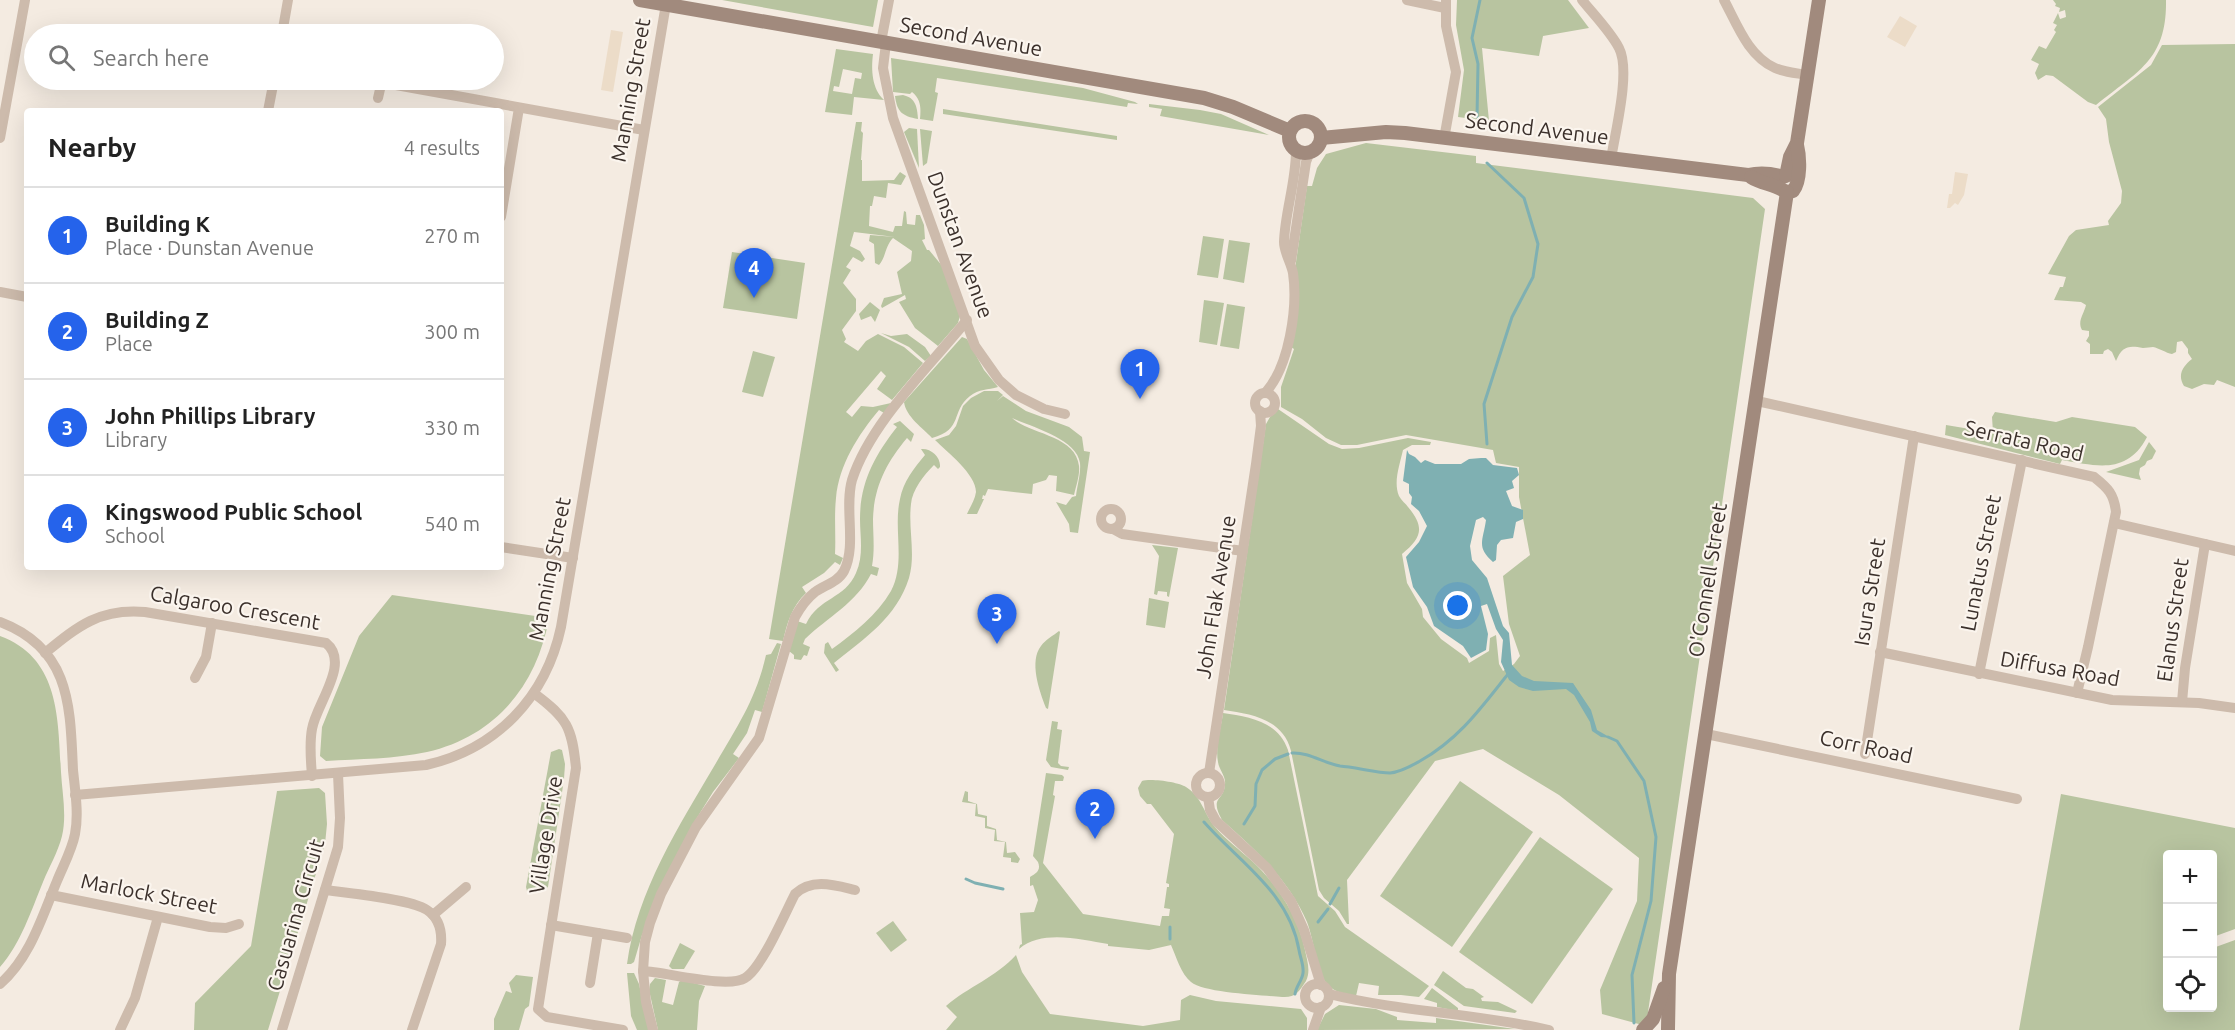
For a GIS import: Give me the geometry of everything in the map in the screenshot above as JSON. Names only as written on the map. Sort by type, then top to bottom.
[{"type":"street","points":[[0,138],[25,0]]},
{"type":"street","points":[[284,24],[288,0]]},
{"type":"street","name":"Second Avenue","points":[[640,0],[1204,98],[1233,107],[1290,131]]},
{"type":"street","name":"Dunstan Avenue","points":[[889,0],[883,68],[893,118],[975,346],[1003,385],[1028,402],[1065,414]]},
{"type":"street","points":[[1407,0],[1446,4],[1446,26],[1456,72],[1444,139]]},
{"type":"street","points":[[1582,0],[1615,42],[1623,62],[1623,80],[1611,159]]},
{"type":"street","points":[[1724,0],[1760,59],[1776,69],[1807,75]]},
{"type":"street","name":"O'Connell Street","points":[[1643,1030],[1648,1026],[1659,1025],[1668,1030],[1669,974],[1757,401],[1790,157],[1797,142],[1819,0]]},
{"type":"street","name":"Manning Street","points":[[75,795],[415,767],[452,758],[483,743],[515,717],[535,694],[547,672],[558,640],[666,4]]},
{"type":"street","points":[[269,108],[272,90]]},
{"type":"street","points":[[378,98],[380,90]]},
{"type":"street","points":[[422,90],[644,130]]},
{"type":"street","points":[[504,199],[519,108]]},
{"type":"street","points":[[1270,394],[1258,395],[1255,401],[1256,407],[1264,412],[1275,405],[1270,394],[1285,356],[1294,286],[1291,261],[1284,244],[1295,172],[1303,152],[1318,147],[1321,138],[1319,129],[1311,122],[1296,123],[1290,131],[1290,144],[1303,152]]},
{"type":"street","name":"Second Avenue","points":[[1321,138],[1396,132],[1748,175],[1758,172],[1773,173],[1787,183]]},
{"type":"street","points":[[0,292],[24,296]]},
{"type":"street","points":[[653,1030],[646,1002],[645,942],[662,894],[696,827],[759,738],[795,617],[801,606],[810,596],[837,580],[843,572],[848,552],[849,494],[855,473],[868,447],[895,406],[967,320]]},
{"type":"street","name":"Serrata Road","points":[[1757,401],[2094,477],[2108,488],[2114,497],[2116,512],[2077,693]]},
{"type":"street","name":"John Flak Avenue","points":[[1209,773],[1264,412]]},
{"type":"street","name":"Isura Street","points":[[1865,754],[1914,436]]},
{"type":"street","name":"Lunatus Street","points":[[1979,674],[2022,460]]},
{"type":"street","points":[[2114,523],[2235,551]]},
{"type":"street","points":[[1113,529],[1122,534],[1243,551]]},
{"type":"street","name":"Elanus Street","points":[[2182,702],[2185,668],[2205,544]]},
{"type":"street","points":[[504,547],[573,558]]},
{"type":"street","name":"Calgaroo Crescent","points":[[45,653],[76,627],[111,613],[145,612],[326,643],[333,651],[336,666],[312,727],[310,746],[312,776]]},
{"type":"street","points":[[0,622],[23,633],[45,653],[58,672],[67,694],[70,712],[75,795],[75,834],[51,896],[24,956],[0,984]]},
{"type":"street","points":[[195,678],[206,657],[212,623]]},
{"type":"street","name":"Diffusa Road","points":[[1881,652],[2112,700],[2217,704],[2235,708]]},
{"type":"street","name":"Village Drive","points":[[535,694],[563,717],[571,738],[575,763],[575,780],[538,1004],[540,1012],[547,1017],[623,1030]]},
{"type":"street","name":"Corr Road","points":[[1706,734],[2017,800]]},
{"type":"street","points":[[1209,773],[1216,776],[1220,784],[1216,793],[1208,797],[1200,794],[1196,786],[1199,777],[1209,773]]},
{"type":"street","name":"Casuarina Circuit","points":[[282,1030],[340,837],[338,774]]},
{"type":"street","points":[[1208,797],[1210,810],[1216,821],[1266,868],[1291,901],[1304,930],[1314,964],[1316,985]]},
{"type":"street","points":[[644,971],[714,981],[745,979],[756,968],[795,894],[800,889],[805,886],[826,884],[855,890]]},
{"type":"street","points":[[433,915],[466,887]]},
{"type":"street","points":[[325,890],[411,904],[433,915],[439,926],[441,944],[412,1030]]},
{"type":"street","name":"Marlock Street","points":[[51,896],[215,928],[226,928],[239,924]]},
{"type":"street","points":[[120,1030],[135,998],[158,917]]},
{"type":"street","points":[[551,926],[627,938]]},
{"type":"street","points":[[590,983],[598,933]]},
{"type":"street","name":"O'Connell Street","points":[[1643,1030],[1653,1019],[1669,974]]},
{"type":"street","points":[[1312,1030],[1322,1003],[1326,988],[1316,985],[1306,991],[1305,997],[1322,1003],[1363,1003],[1503,1020],[1549,1030]]},
{"type":"green space","points":[[722,0],[878,0],[873,27]]},
{"type":"green space","points":[[1457,0],[1568,0],[1589,28],[1543,36],[1539,56],[1482,48],[1489,121],[1458,117],[1464,70],[1456,25]]},
{"type":"green space","points":[[2053,0],[2166,0],[2161,37],[2155,51],[2137,73],[2096,105],[2088,102],[2053,76],[2046,75],[2038,80],[2035,73],[2039,64],[2031,60],[2039,46],[2046,49],[2056,32],[2054,30],[2057,25],[2053,23],[2058,13],[2060,19],[2066,17],[2065,10],[2059,12],[2060,8],[2055,6]]},
{"type":"green space","points":[[2235,44],[2235,387],[2217,380],[2214,385],[2204,384],[2192,389],[2184,386],[2181,378],[2184,368],[2192,359],[2182,341],[2177,342],[2176,352],[2172,354],[2153,347],[2126,348],[2116,361],[2108,349],[2103,354],[2090,354],[2090,344],[2086,341],[2089,331],[2082,330],[2080,324],[2086,305],[2081,302],[2054,300],[2060,287],[2063,287],[2066,277],[2048,274],[2069,236],[2076,230],[2109,225],[2108,221],[2121,203],[2122,191],[2109,142],[2106,119],[2098,107],[2151,65],[2162,45]]},
{"type":"green space","points":[[836,49],[873,54],[873,79],[884,100],[854,97],[852,115],[825,112]],"holes":[[[843,69],[862,73],[861,79],[855,78],[852,94],[833,91],[834,86],[839,87]]]},
{"type":"green space","points":[[891,58],[1083,88],[1138,104],[1128,103],[1127,107],[937,78],[935,92],[938,93],[933,121],[920,119],[920,104],[912,92],[910,94],[893,92]]},
{"type":"green space","points":[[903,95],[911,98],[915,104],[918,119],[904,115],[899,110],[895,96]]},
{"type":"green space","points":[[1149,104],[1221,114],[1269,135],[1160,116],[1162,109],[1149,107]]},
{"type":"green space","points":[[943,109],[1117,136],[1117,140],[943,114]]},
{"type":"green space","points":[[856,122],[862,122],[862,181],[894,180],[900,172],[906,176],[901,185],[888,183],[886,198],[874,196],[872,206],[870,206],[869,226],[893,232],[895,226],[902,226],[904,211],[907,224],[915,225],[916,215],[920,215],[924,225],[925,239],[922,240],[927,250],[943,267],[960,316],[958,323],[938,346],[915,328],[899,302],[906,299],[905,295],[882,308],[884,298],[902,294],[897,272],[911,261],[912,251],[893,238],[879,265],[875,263],[874,244],[869,241],[870,235],[895,237],[854,232],[850,246],[860,251],[865,259],[862,262],[853,257],[846,267],[851,270],[843,283],[856,299],[856,311],[842,330],[846,339],[844,342],[858,351],[866,341],[878,334],[904,347],[923,363],[892,400],[877,389],[886,376],[881,371],[846,412],[852,417],[861,406],[873,407],[891,403],[884,413],[879,410],[864,430],[845,462],[841,474],[835,512],[835,554],[843,558],[840,565],[835,562],[824,573],[802,587],[806,593],[797,603],[791,615],[783,641],[769,639]]},
{"type":"green space","points":[[909,128],[917,129],[919,168],[904,132]]},
{"type":"green space","points":[[920,129],[932,131],[927,163],[923,166]]},
{"type":"green space","points":[[1366,143],[1476,156],[1476,163],[1753,198],[1765,209],[1646,1026],[1602,1014],[1600,990],[1637,901],[1639,858],[1559,795],[1483,749],[1435,761],[1347,880],[1349,924],[1347,924],[1339,911],[1324,898],[1319,890],[1287,740],[1281,732],[1265,720],[1224,710],[1266,424],[1278,409],[1329,444],[1342,449],[1359,448],[1408,438],[1431,442],[1430,445],[1412,445],[1403,450],[1398,473],[1397,491],[1419,526],[1414,543],[1402,554],[1407,583],[1422,609],[1423,617],[1441,639],[1467,658],[1469,663],[1489,651],[1490,638],[1496,635],[1499,664],[1503,671],[1514,664],[1520,656],[1509,624],[1503,576],[1530,555],[1519,497],[1519,467],[1496,463],[1493,450],[1406,435],[1357,445],[1341,445],[1326,438],[1302,419],[1281,407],[1281,387],[1294,349],[1291,347],[1296,262],[1307,186],[1312,186],[1317,168],[1326,154]]},
{"type":"green space","points":[[1203,236],[1224,239],[1218,278],[1197,275]]},
{"type":"green space","points":[[1229,240],[1250,243],[1244,283],[1223,279]]},
{"type":"green space","points":[[732,252],[805,263],[797,319],[723,308]]},
{"type":"green space","points":[[1204,300],[1224,303],[1217,345],[1199,342]]},
{"type":"green space","points":[[870,302],[880,310],[875,322],[871,316],[861,320],[859,314]]},
{"type":"green space","points":[[1227,304],[1245,307],[1239,349],[1220,346]]},
{"type":"green space","points":[[881,333],[891,336],[907,334],[925,347],[931,356],[925,361],[909,347]]},
{"type":"green space","points":[[962,337],[967,339],[984,370],[998,387],[970,396],[960,408],[949,430],[932,438],[911,417],[904,402]]},
{"type":"green space","points":[[753,351],[775,357],[763,397],[742,392]]},
{"type":"green space","points":[[984,391],[998,391],[1003,395],[997,401],[1003,396],[1026,411],[1069,427],[1082,437],[1084,451],[1090,452],[1078,533],[1070,532],[1069,524],[1056,502],[1066,505],[1072,497],[1076,496],[1080,467],[1077,455],[1071,447],[1052,435],[1012,418],[1029,428],[1061,441],[1070,448],[1079,466],[1074,495],[1056,491],[1057,476],[1049,475],[1046,480],[1033,484],[1032,494],[988,489],[985,496],[983,495],[982,499],[984,499],[977,514],[967,514],[974,501],[975,485],[960,464],[935,440],[949,435],[956,426],[963,406],[971,398]]},
{"type":"green space","points":[[1995,412],[2056,422],[2072,417],[2135,427],[2147,437],[2139,449],[2121,463],[2099,465],[2062,460],[2060,464],[1945,435],[1946,425],[1993,432],[1992,417]]},
{"type":"green space","points":[[900,421],[914,434],[911,442],[907,438],[893,456],[876,496],[872,566],[879,568],[877,576],[871,574],[850,602],[805,639],[803,644],[810,647],[807,656],[804,655],[801,660],[794,659],[794,655],[789,651],[797,621],[806,624],[818,608],[851,582],[856,573],[861,553],[860,519],[866,481],[882,448],[897,427],[893,424]]},
{"type":"green space","points":[[2149,442],[2156,451],[2152,459],[2140,468],[2141,480],[2106,472],[2139,460]]},
{"type":"green space","points":[[921,449],[935,454],[940,467],[938,469],[934,465],[930,469],[919,483],[912,499],[910,513],[912,560],[904,592],[888,616],[868,636],[834,663],[839,670],[836,672],[824,653],[825,644],[828,642],[832,649],[849,637],[879,608],[891,591],[898,569],[898,510],[901,493],[906,481],[925,455]]},
{"type":"green space","points":[[1152,545],[1178,548],[1169,597],[1167,592],[1158,591],[1157,595],[1154,594],[1159,556]]},
{"type":"green space","points":[[392,595],[549,618],[535,665],[523,686],[493,720],[473,734],[452,744],[415,754],[326,761],[320,756],[322,727],[359,636]]},
{"type":"green space","points":[[1149,598],[1169,602],[1165,628],[1146,625]]},
{"type":"green space","points":[[1059,631],[1048,709],[1038,684],[1036,659],[1037,652],[1047,639]]},
{"type":"green space","points":[[0,636],[20,646],[34,659],[45,675],[52,692],[59,731],[64,812],[62,836],[56,854],[20,937],[0,967]]},
{"type":"green space","points":[[777,643],[781,644],[762,712],[755,710],[747,733],[733,754],[739,758],[713,792],[695,821],[642,935],[634,962],[627,964],[640,911],[661,860],[739,724],[752,698],[766,655],[771,654]]},
{"type":"green space","points":[[1223,713],[1262,722],[1283,740],[1288,750],[1318,896],[1335,911],[1345,927],[1429,986],[1419,997],[1378,995],[1379,986],[1359,983],[1356,996],[1337,991],[1327,984],[1320,971],[1307,922],[1300,907],[1271,866],[1222,820],[1218,812],[1217,803],[1225,784],[1217,756]]},
{"type":"green space","points":[[1052,721],[1058,722],[1057,729],[1062,730],[1058,763],[1069,767],[1068,770],[1051,767],[1046,760]]},
{"type":"green space","points":[[562,750],[565,764],[564,779],[548,887],[540,892],[527,891],[551,752]]},
{"type":"green space","points":[[1046,773],[1064,777],[1063,781],[1055,781],[1053,795],[1055,796],[1043,863],[1083,914],[1160,926],[1162,916],[1169,916],[1170,909],[1164,908],[1167,887],[1169,887],[1166,883],[1174,834],[1151,804],[1147,804],[1140,796],[1138,788],[1142,781],[1146,780],[1182,785],[1196,796],[1215,827],[1270,880],[1292,913],[1302,937],[1308,966],[1306,981],[1299,991],[1282,997],[1220,991],[1198,986],[1184,974],[1171,945],[1149,950],[1108,946],[1108,944],[1074,939],[1051,938],[1039,939],[1019,949],[1022,944],[1020,913],[1034,912],[1038,900],[1033,885],[1030,886],[1030,877],[1039,869],[1038,862],[1033,856]]},
{"type":"green space","points":[[1460,781],[1533,832],[1452,947],[1380,896]]},
{"type":"green space","points":[[319,788],[325,793],[327,824],[325,844],[268,1030],[194,1030],[195,1003],[251,946],[277,791]]},
{"type":"green space","points":[[965,791],[968,792],[968,801],[977,804],[978,814],[987,816],[987,826],[996,829],[997,840],[1006,842],[1007,853],[1015,852],[1020,859],[1018,863],[1011,862],[1011,858],[1003,857],[1005,842],[994,841],[995,830],[985,828],[985,818],[975,816],[976,804],[962,802]]},
{"type":"green space","points":[[2061,794],[2235,828],[2235,929],[2217,936],[2217,850],[2163,850],[2163,1012],[2217,1012],[2217,947],[2235,940],[2235,1030],[2019,1030]]},
{"type":"green space","points":[[1540,837],[1613,889],[1532,1004],[1459,952]]},
{"type":"green space","points":[[893,921],[907,940],[891,952],[876,933]]},
{"type":"green space","points":[[680,943],[695,951],[684,969],[672,969],[669,966]]},
{"type":"green space","points":[[1016,955],[1022,972],[1050,1014],[1143,1026],[1180,1020],[1181,1000],[1190,995],[1216,1001],[1301,1009],[1307,1018],[1307,1030],[946,1030],[957,1017],[946,1006],[1000,970]]},
{"type":"green space","points":[[1443,971],[1466,988],[1473,989],[1484,997],[1481,998],[1482,1001],[1498,1002],[1517,1011],[1515,1013],[1464,1006],[1434,985]]},
{"type":"green space","points":[[627,973],[634,973],[639,984],[649,1030],[637,1030],[631,1016]]},
{"type":"green space","points":[[516,975],[533,977],[529,1006],[525,1009],[519,1030],[494,1030],[494,1019],[506,991],[512,993],[509,983]]},
{"type":"green space","points":[[655,978],[666,980],[662,1002],[673,1005],[679,982],[682,980],[705,986],[699,1001],[697,1030],[658,1030],[649,990]]},
{"type":"green space","points":[[1432,988],[1458,1008],[1458,1011],[1437,1007],[1437,1003],[1424,999]]},
{"type":"green space","points":[[1339,1005],[1376,1009],[1397,1017],[1397,1020],[1436,1023],[1436,1018],[1515,1029],[1317,1030],[1325,1014]]},
{"type":"shaded area","points":[[1900,16],[1917,26],[1905,47],[1887,37]]},
{"type":"shaded area","points":[[611,30],[623,32],[613,92],[601,90]]},
{"type":"shaded area","points":[[1955,172],[1968,174],[1964,195],[1958,205],[1955,203],[1947,208],[1949,194],[1952,194]]},
{"type":"water","points":[[1407,450],[1421,463],[1425,460],[1435,464],[1461,464],[1469,459],[1486,458],[1493,465],[1517,468],[1519,475],[1512,481],[1514,488],[1506,491],[1512,506],[1523,510],[1523,519],[1516,522],[1513,538],[1501,540],[1497,545],[1496,560],[1493,562],[1484,552],[1482,543],[1486,520],[1483,517],[1476,520],[1470,546],[1472,560],[1487,578],[1503,626],[1509,633],[1512,665],[1522,676],[1534,681],[1573,683],[1591,710],[1597,730],[1611,738],[1601,737],[1592,731],[1590,722],[1574,695],[1566,689],[1533,691],[1519,687],[1509,680],[1501,662],[1503,640],[1496,629],[1487,604],[1481,606],[1488,634],[1486,650],[1471,658],[1463,646],[1434,626],[1427,607],[1413,587],[1406,557],[1419,542],[1427,526],[1419,511],[1411,504],[1409,484],[1403,481]]},
{"type":"waterway","points":[[1477,117],[1478,64],[1472,38],[1480,0]]},
{"type":"waterway","points":[[1487,163],[1524,198],[1538,244],[1533,277],[1512,317],[1484,404],[1487,444]]},
{"type":"waterway","points":[[1292,753],[1304,754],[1340,766],[1385,773],[1402,770],[1434,752],[1458,733],[1508,674]]},
{"type":"waterway","points":[[1608,737],[1617,741],[1644,781],[1656,837],[1651,901],[1632,975],[1634,1023]]},
{"type":"waterway","points":[[1244,824],[1255,806],[1256,784],[1262,770],[1275,759],[1288,754]]},
{"type":"waterway","points":[[1204,822],[1261,880],[1285,911],[1294,930],[1303,967],[1295,994]]},
{"type":"waterway","points":[[966,879],[1003,889]]},
{"type":"waterway","points":[[1330,904],[1339,888]]},
{"type":"waterway","points":[[1318,922],[1328,909]]},
{"type":"waterway","points":[[1170,927],[1170,939]]},
{"type":"place","name":"Kingswood Public School","points":[[754,298]]},
{"type":"place","name":"Building K","points":[[1140,399]]},
{"type":"place","name":"John Phillips Library","points":[[997,644]]},
{"type":"place","name":"Building Z","points":[[1095,839]]}]
